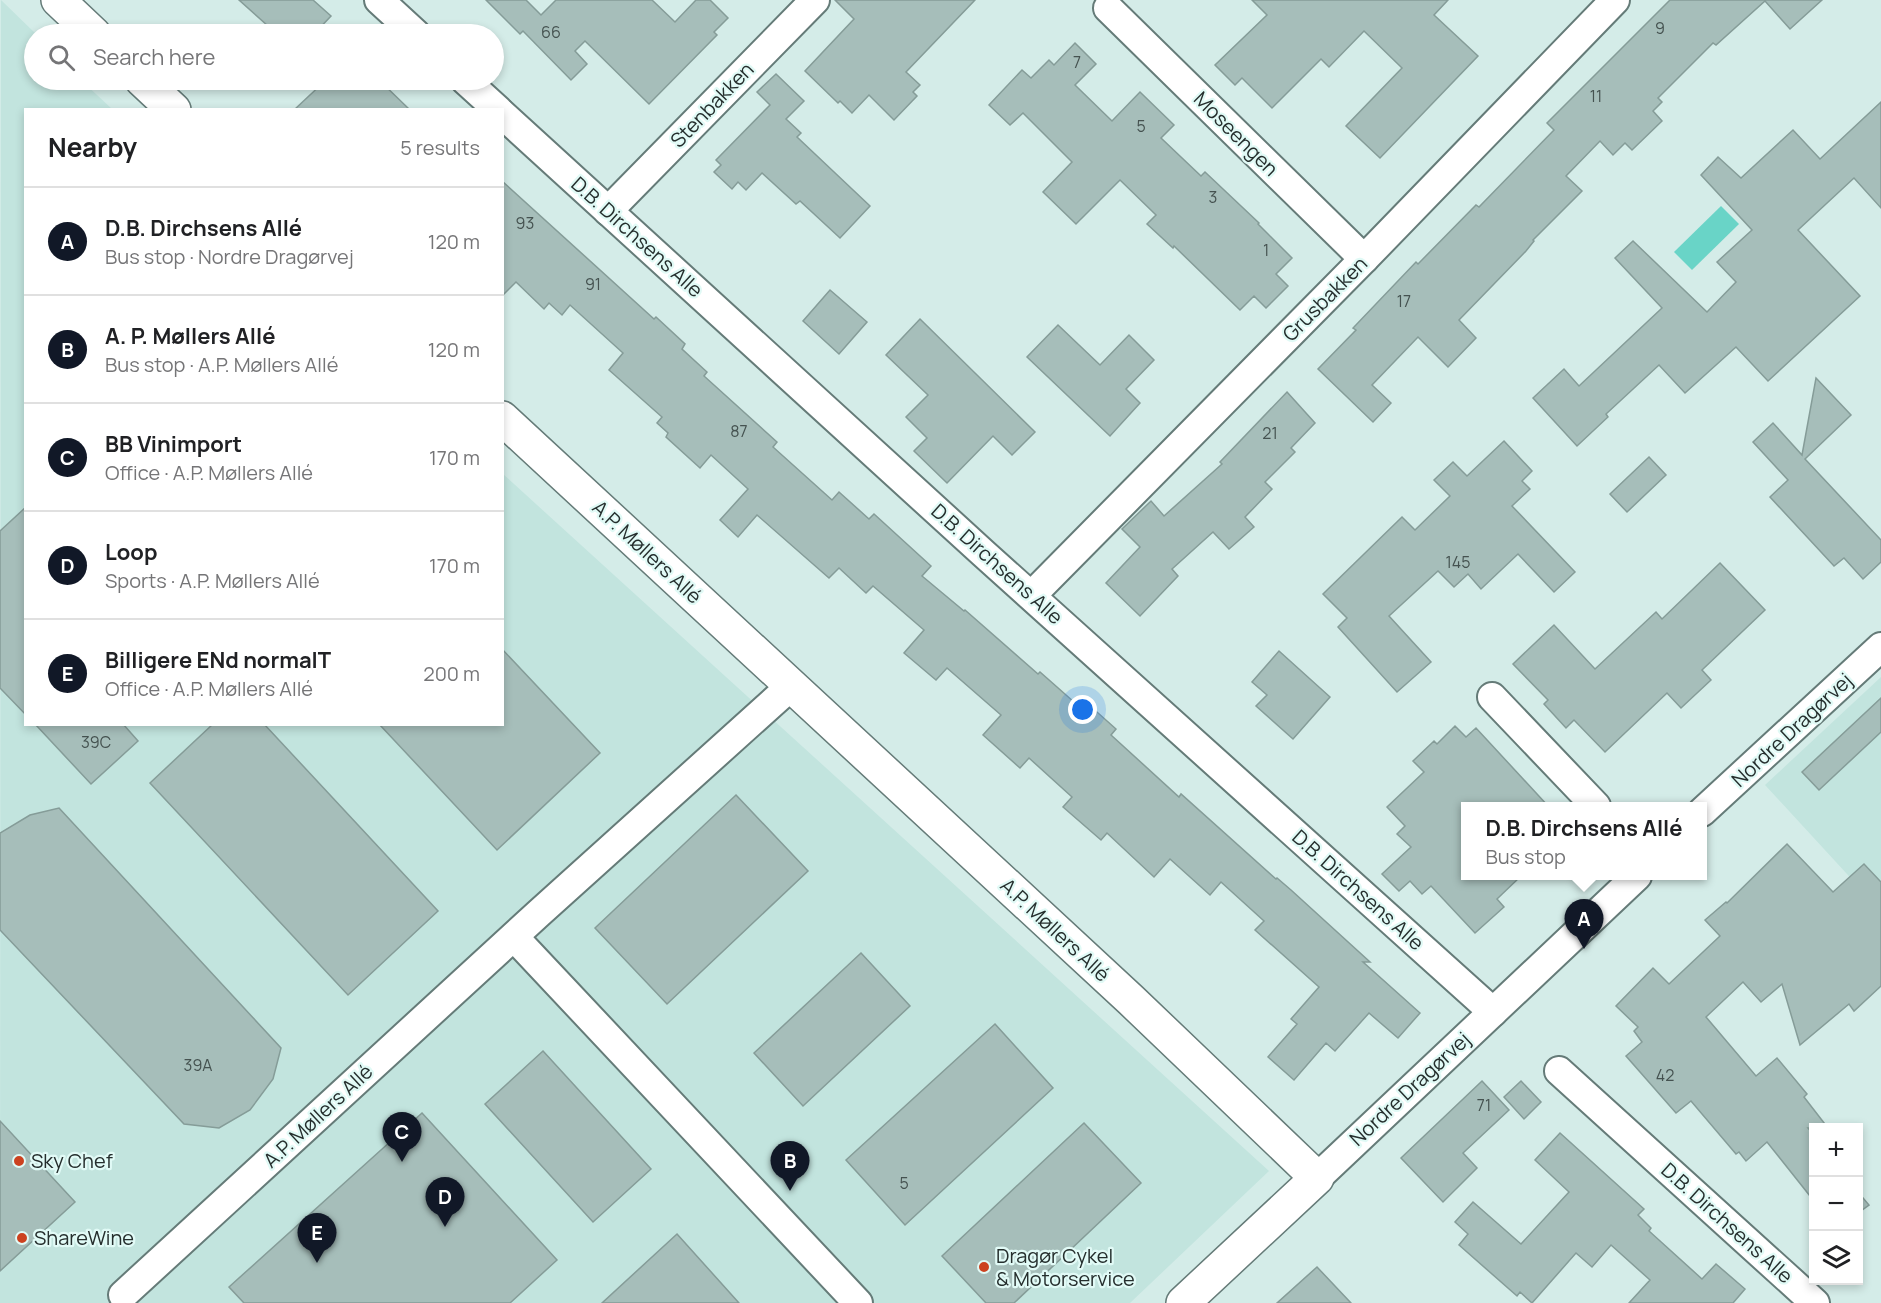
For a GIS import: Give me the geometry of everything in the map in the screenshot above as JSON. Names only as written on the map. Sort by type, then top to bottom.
[{"type":"street","points":[[58,0],[83,24]]},
{"type":"street","points":[[379,0],[405,24]]},
{"type":"street","name":"Stenbakken","points":[[608,211],[815,0]]},
{"type":"street","name":"Grusbakken","points":[[1032,596],[1615,0]]},
{"type":"street","name":"Moseengen","points":[[1108,8],[1364,259]]},
{"type":"street","points":[[153,90],[172,108]]},
{"type":"street","points":[[476,90],[496,108]]},
{"type":"street","name":"D.B. Dirchsens Alle","points":[[504,116],[1493,1012]]},
{"type":"street","name":"A.P. Møllers Allé","points":[[504,420],[1131,1000],[1317,1178]]},
{"type":"street","name":"Nordre Dragørvej","points":[[1707,807],[1881,647]]},
{"type":"street","name":"A.P. Møllers Allé","points":[[123,1295],[791,686]]},
{"type":"street","points":[[1492,697],[1591,802]]},
{"type":"street","name":"Nordre Dragørvej","points":[[1183,1303],[1633,880]]},
{"type":"street","points":[[514,937],[858,1303]]},
{"type":"street","name":"D.B. Dirchsens Alle","points":[[1559,1071],[1815,1303]]},
{"type":"shaded area","points":[[1,0],[26,24],[24,90],[92,90],[111,108],[24,108],[24,726],[504,726],[504,475],[1269,1171],[1130,1303],[0,1303]]},
{"type":"shaded area","points":[[1881,677],[1881,911],[1765,785]]},
{"type":"water","points":[[1721,206],[1739,224],[1692,270],[1674,252]]},
{"type":"building","points":[[239,0],[313,0],[331,16],[323,24],[266,24]]},
{"type":"building","points":[[486,0],[526,0],[541,15],[556,0],[652,0],[675,22],[696,0],[710,0],[728,18],[714,32],[717,35],[649,104],[585,41],[575,51],[587,64],[571,80],[523,31],[520,34]]},
{"type":"building","points":[[835,0],[975,0],[906,72],[920,85],[913,92],[917,96],[894,120],[869,95],[852,113],[840,101],[838,103],[805,71],[854,19]]},
{"type":"building","points":[[1252,0],[1448,0],[1434,15],[1478,56],[1380,158],[1346,126],[1402,68],[1364,31],[1329,67],[1321,59],[1272,108],[1242,78],[1235,85],[1215,65],[1267,15]]},
{"type":"building","points":[[1670,0],[1822,0],[1790,29],[1765,1],[1716,45],[1713,43],[1658,98],[1662,102],[1653,111],[1662,121],[1632,150],[1625,143],[1613,155],[1600,141],[1566,176],[1582,191],[1459,320],[1476,338],[1448,367],[1418,337],[1372,385],[1391,403],[1373,422],[1318,369],[1356,330],[1353,328],[1416,262],[1418,264],[1476,205],[1479,207],[1554,130],[1547,123]]},
{"type":"building","points":[[1075,43],[1096,64],[1075,85],[1112,121],[1140,92],[1174,125],[1161,138],[1201,176],[1205,172],[1292,258],[1276,274],[1288,286],[1266,308],[1254,296],[1240,310],[1174,246],[1173,248],[1147,224],[1156,215],[1120,180],[1076,224],[1043,192],[1072,162],[1023,113],[1010,125],[989,105],[1022,70],[1031,78],[1049,60],[1054,65]]},
{"type":"building","points":[[776,74],[804,101],[786,119],[801,133],[797,137],[870,206],[840,238],[800,201],[796,204],[762,173],[746,190],[738,182],[732,189],[714,172],[721,165],[716,160],[770,105],[757,92]]},
{"type":"building","points":[[315,90],[389,90],[408,108],[296,108]]},
{"type":"building","points":[[1881,102],[1881,208],[1854,178],[1798,230],[1860,296],[1768,381],[1736,347],[1685,393],[1659,365],[1606,414],[1608,417],[1577,446],[1533,398],[1564,369],[1579,386],[1662,308],[1615,258],[1633,241],[1707,312],[1736,282],[1717,262],[1752,230],[1701,175],[1718,157],[1741,178],[1793,130],[1820,159]]},
{"type":"building","points":[[504,183],[654,319],[656,317],[685,344],[682,349],[707,372],[704,376],[777,442],[773,447],[832,500],[839,492],[869,519],[874,514],[931,566],[922,576],[1083,710],[1088,704],[1116,729],[1111,735],[1179,797],[1181,794],[1291,890],[1370,962],[1363,962],[1420,1013],[1398,1038],[1369,1013],[1335,1051],[1326,1043],[1294,1080],[1268,1057],[1297,1024],[1291,1019],[1319,987],[1255,930],[1264,921],[1221,882],[1210,895],[1170,859],[1154,877],[1107,833],[1101,840],[1063,807],[1072,797],[1029,758],[1020,768],[983,735],[1001,715],[947,668],[936,680],[904,653],[924,630],[873,586],[866,593],[839,568],[829,578],[757,515],[738,537],[720,520],[748,489],[711,455],[700,468],[666,437],[668,433],[657,423],[662,417],[609,370],[623,353],[570,305],[562,315],[549,303],[544,309],[516,282],[504,294]]},
{"type":"building","points":[[830,290],[867,322],[839,354],[803,321]]},
{"type":"building","points":[[920,319],[1035,432],[1012,455],[993,436],[947,483],[914,451],[927,438],[906,417],[928,395],[886,355]]},
{"type":"building","points":[[1058,325],[1100,365],[1129,335],[1154,360],[1126,389],[1140,403],[1110,436],[1027,357]]},
{"type":"building","points":[[1816,378],[1851,415],[1805,459],[1881,540],[1881,562],[1863,579],[1844,558],[1834,566],[1770,497],[1788,480],[1753,442],[1773,423],[1802,455]]},
{"type":"building","points":[[1287,392],[1315,423],[1291,448],[1295,452],[1265,482],[1272,489],[1245,517],[1254,527],[1229,549],[1213,532],[1172,569],[1178,576],[1140,616],[1106,583],[1140,547],[1122,529],[1151,501],[1164,516],[1222,464],[1220,462]]},
{"type":"building","points":[[1504,441],[1532,471],[1522,481],[1530,489],[1512,506],[1575,572],[1554,592],[1518,554],[1481,589],[1468,574],[1454,587],[1438,571],[1389,616],[1431,662],[1397,692],[1338,627],[1347,618],[1323,594],[1402,517],[1415,530],[1450,496],[1434,480],[1453,462],[1467,476]]},
{"type":"building","points":[[1649,457],[1666,475],[1627,512],[1610,494]]},
{"type":"building","points":[[24,509],[24,713],[0,688],[0,531]]},
{"type":"building","points":[[1720,563],[1765,610],[1702,670],[1711,680],[1681,708],[1667,693],[1605,752],[1574,720],[1566,728],[1544,704],[1548,700],[1513,664],[1554,625],[1595,669],[1656,612],[1662,619]]},
{"type":"building","points":[[504,651],[600,753],[497,850],[381,726],[504,726]]},
{"type":"building","points":[[1279,651],[1330,697],[1293,739],[1256,706],[1267,695],[1252,682]]},
{"type":"building","points":[[1881,698],[1881,732],[1819,790],[1802,772]]},
{"type":"building","points":[[37,726],[125,726],[138,741],[91,784]]},
{"type":"building","points":[[211,726],[266,726],[438,911],[348,995],[150,783]]},
{"type":"building","points":[[1455,726],[1466,737],[1476,728],[1544,802],[1461,802],[1461,880],[1517,880],[1497,899],[1504,907],[1475,933],[1431,886],[1422,894],[1410,881],[1399,891],[1382,874],[1411,847],[1397,834],[1405,826],[1387,807],[1424,772],[1413,761],[1434,741],[1437,744]]},
{"type":"building","points":[[736,795],[808,871],[667,1004],[595,928]]},
{"type":"building","points":[[59,808],[281,1048],[273,1079],[250,1110],[219,1128],[184,1124],[0,930],[0,833],[30,815]]},
{"type":"building","points":[[1787,844],[1833,892],[1864,864],[1881,882],[1881,986],[1854,1011],[1849,1004],[1800,1045],[1782,984],[1761,1002],[1743,982],[1706,1017],[1756,1076],[1777,1058],[1807,1094],[1804,1097],[1824,1123],[1809,1123],[1809,1195],[1767,1142],[1746,1161],[1739,1152],[1736,1154],[1691,1101],[1676,1113],[1626,1056],[1642,1042],[1634,1031],[1638,1027],[1616,1006],[1653,968],[1669,984],[1720,936],[1705,920],[1727,903]]},
{"type":"building","points":[[861,953],[910,1006],[803,1106],[754,1053]]},
{"type":"building","points":[[995,1024],[1053,1088],[905,1225],[846,1160]]},
{"type":"building","points":[[543,1051],[651,1169],[593,1222],[485,1104]]},
{"type":"building","points":[[1482,1081],[1509,1110],[1463,1153],[1477,1168],[1443,1202],[1401,1158]]},
{"type":"building","points":[[1521,1081],[1541,1102],[1524,1119],[1504,1097]]},
{"type":"building","points":[[422,1113],[557,1260],[510,1303],[244,1303],[229,1287]]},
{"type":"building","name":"Sky Chef","points":[[0,1121],[75,1202],[0,1271]]},
{"type":"building","points":[[1084,1123],[1141,1183],[1014,1303],[986,1303],[942,1256]]},
{"type":"building","points":[[1560,1133],[1644,1209],[1638,1215],[1651,1228],[1649,1231],[1702,1279],[1716,1264],[1745,1289],[1733,1303],[1629,1303],[1650,1280],[1611,1245],[1592,1267],[1576,1253],[1532,1303],[1520,1292],[1517,1296],[1459,1245],[1468,1234],[1455,1222],[1473,1202],[1521,1244],[1569,1192],[1535,1160]]},
{"type":"building","points":[[1863,1198],[1869,1205],[1863,1209]]},
{"type":"building","points":[[677,1234],[739,1303],[602,1303]]},
{"type":"building","points":[[1317,1267],[1351,1303],[1277,1303]]},
{"type":"place","name":"D.B. Dirchsens Allé","points":[[1584,949]]},
{"type":"place","name":"Sky Chef","points":[[19,1161]]},
{"type":"place","name":"BB Vinimport","points":[[402,1162]]},
{"type":"place","name":"A. P. Møllers Allé","points":[[790,1191]]},
{"type":"place","name":"Loop","points":[[445,1227]]},
{"type":"place","name":"ShareWine","points":[[22,1238]]},
{"type":"place","name":"Billigere ENd normalT","points":[[317,1263]]},
{"type":"place","name":"Dragør Cykel & Motorservice","points":[[984,1267]]}]
